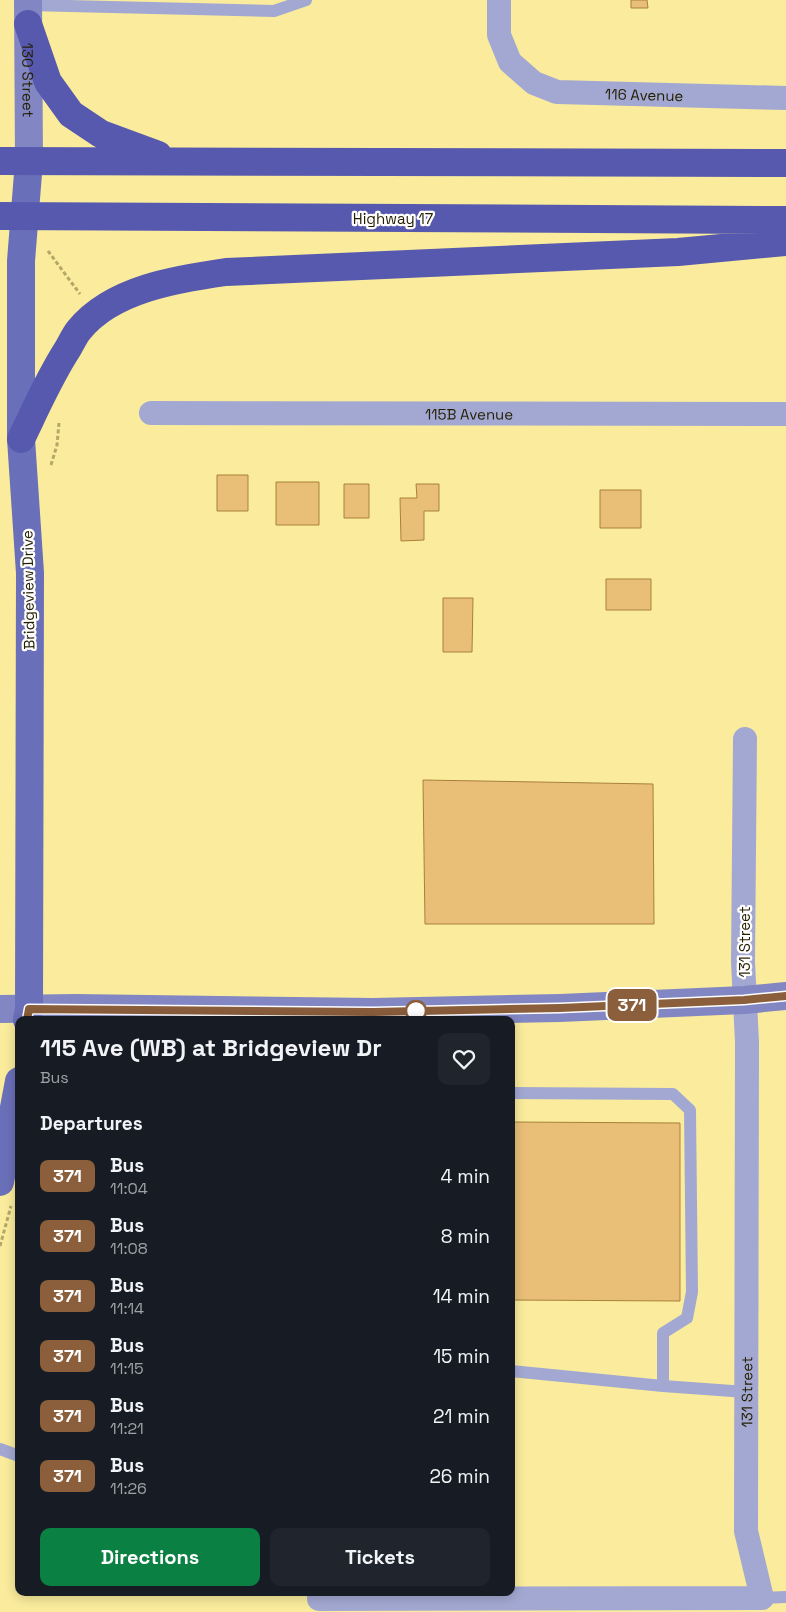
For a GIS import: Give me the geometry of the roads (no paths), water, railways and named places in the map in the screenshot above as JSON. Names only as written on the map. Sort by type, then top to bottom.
[{"type":"highway","points":[[28,10],[48,82],[71,114],[101,134],[175,161]]},
{"type":"highway","points":[[0,161],[786,163]]},
{"type":"highway","points":[[0,175],[10,172],[29,161]]},
{"type":"highway","name":"Highway 17","points":[[12,216],[786,220]]},
{"type":"highway","points":[[22,439],[51,374],[79,330],[95,315],[115,302],[160,284],[226,272],[678,252],[786,242]]},
{"type":"main road","name":"Bridgeview Drive","points":[[28,1014],[30,573],[22,439],[21,251],[12,216],[29,161]]},
{"type":"main road","points":[[6,1193],[15,1115]]},
{"type":"street","name":"116 Avenue","points":[[499,0],[499,36],[510,62],[534,83],[558,92],[786,98]]},
{"type":"street","name":"130 Street","points":[[28,10],[29,161]]},
{"type":"street","name":"115B Avenue","points":[[150,413],[786,414]]},
{"type":"street","name":"131 Street","points":[[745,739],[744,1000],[747,1042],[746,1530],[762,1598]]},
{"type":"street","points":[[0,1009],[28,1014],[500,1015],[786,996]]},
{"type":"street","points":[[320,1596],[351,1606],[762,1598]]},
{"type":"lane","points":[[28,10],[274,11],[306,0]]},
{"type":"lane","points":[[515,1093],[673,1094],[690,1110],[692,1292],[687,1318],[663,1333],[663,1386]]},
{"type":"lane","points":[[515,1371],[746,1392]]},
{"type":"lane","points":[[0,1449],[15,1455]]},
{"type":"lane","points":[[762,1598],[786,1597]]}]
